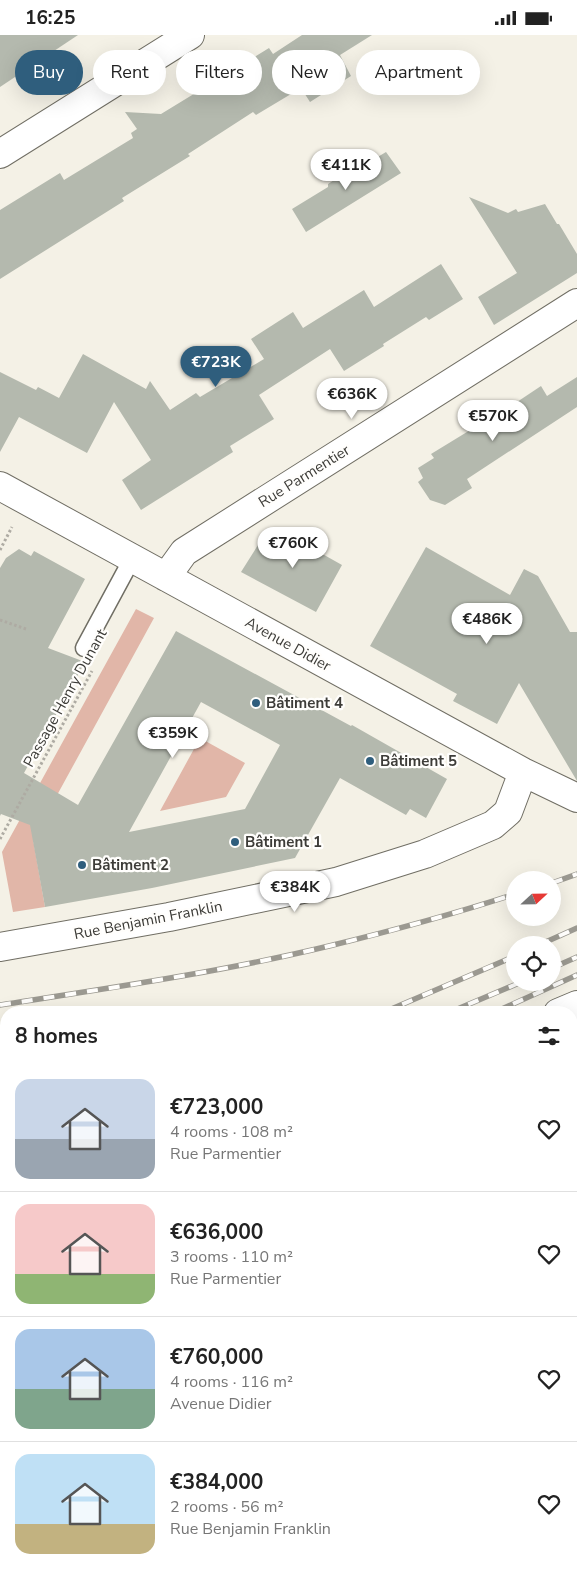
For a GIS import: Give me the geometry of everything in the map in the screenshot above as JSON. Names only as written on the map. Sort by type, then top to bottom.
[{"type":"street","points":[[0,154],[190,35]]},
{"type":"street","name":"Rue Parmentier","points":[[166,577],[184,552],[577,303]]},
{"type":"street","name":"Avenue Didier","points":[[0,486],[523,772],[577,798]]},
{"type":"street","name":"Rue Benjamin Franklin","points":[[0,947],[169,917],[336,883],[425,854],[494,825],[508,812],[523,772]]},
{"type":"lane","points":[[84,647],[132,559]]},
{"type":"path","points":[[0,620],[26,629]]},
{"type":"path","name":"Passage Henry Dunant","points":[[0,839],[96,665]]},
{"type":"shaded area","points":[[136,609],[154,618],[33,839],[45,907],[13,912],[2,852]]},
{"type":"shaded area","points":[[200,738],[245,763],[226,797],[160,811]]},
{"type":"building","points":[[0,35],[78,35],[56,50],[15,50],[15,77],[0,87]]},
{"type":"building","points":[[302,35],[372,35],[346,51],[279,50]]},
{"type":"building","points":[[269,48],[272,52],[272,95],[289,95],[256,115],[253,112],[188,154],[190,156],[122,198],[124,201],[0,279],[0,210],[60,173],[64,180],[133,138],[131,133],[137,129],[125,112],[161,114],[192,95],[262,95],[262,52]]},
{"type":"building","points":[[346,66],[351,76],[346,79]]},
{"type":"building","points":[[306,95],[321,95],[310,102]]},
{"type":"building","points":[[386,152],[401,173],[306,232],[292,209],[328,187],[328,184],[345,173],[346,176]]},
{"type":"building","points":[[469,197],[508,213],[516,209],[518,212],[545,204],[577,254],[577,273],[494,325],[478,297],[517,273]]},
{"type":"building","points":[[441,264],[463,299],[429,320],[426,317],[344,371],[330,349],[259,395],[274,419],[230,446],[233,452],[141,510],[122,480],[151,460],[114,402],[87,453],[19,417],[0,452],[0,372],[36,390],[38,387],[59,398],[83,354],[146,389],[150,381],[170,410],[196,393],[200,397],[264,359],[251,339],[293,312],[303,328],[364,290],[374,307]]},
{"type":"building","points":[[577,377],[577,407],[467,479],[472,488],[445,505],[430,500],[418,482],[423,478],[418,468],[434,458],[431,454],[485,421],[487,422],[541,386],[547,396]]},
{"type":"building","points":[[278,529],[342,565],[316,612],[241,572],[263,537],[271,541]]},
{"type":"building","points":[[426,547],[510,595],[524,569],[538,576],[570,632],[577,632],[577,781],[519,683],[497,724],[453,701],[457,694],[370,646]]},
{"type":"building","points":[[19,549],[31,556],[34,551],[85,579],[48,648],[85,662],[24,773],[78,805],[176,631],[352,725],[447,779],[426,818],[410,809],[406,815],[340,778],[295,858],[152,888],[45,907],[30,825],[1,814],[0,816],[0,568],[6,558]],"holes":[[[201,702],[280,745],[245,809],[129,832]]]},
{"type":"railway","points":[[561,880],[577,874]]},
{"type":"railway","points":[[0,1005],[248,964],[399,928],[506,897]]},
{"type":"railway","points":[[559,936],[577,928]]},
{"type":"railway","points":[[561,964],[577,957]]},
{"type":"railway","points":[[398,1006],[506,960]]},
{"type":"railway","points":[[508,1006],[577,975]]},
{"type":"railway","points":[[465,1006],[506,988]]},
{"type":"place","name":"Bâtiment 4","points":[[256,703]]},
{"type":"place","name":"Bâtiment 5","points":[[370,761]]},
{"type":"place","name":"Bâtiment 1","points":[[235,842]]},
{"type":"place","name":"Bâtiment 2","points":[[82,865]]}]
